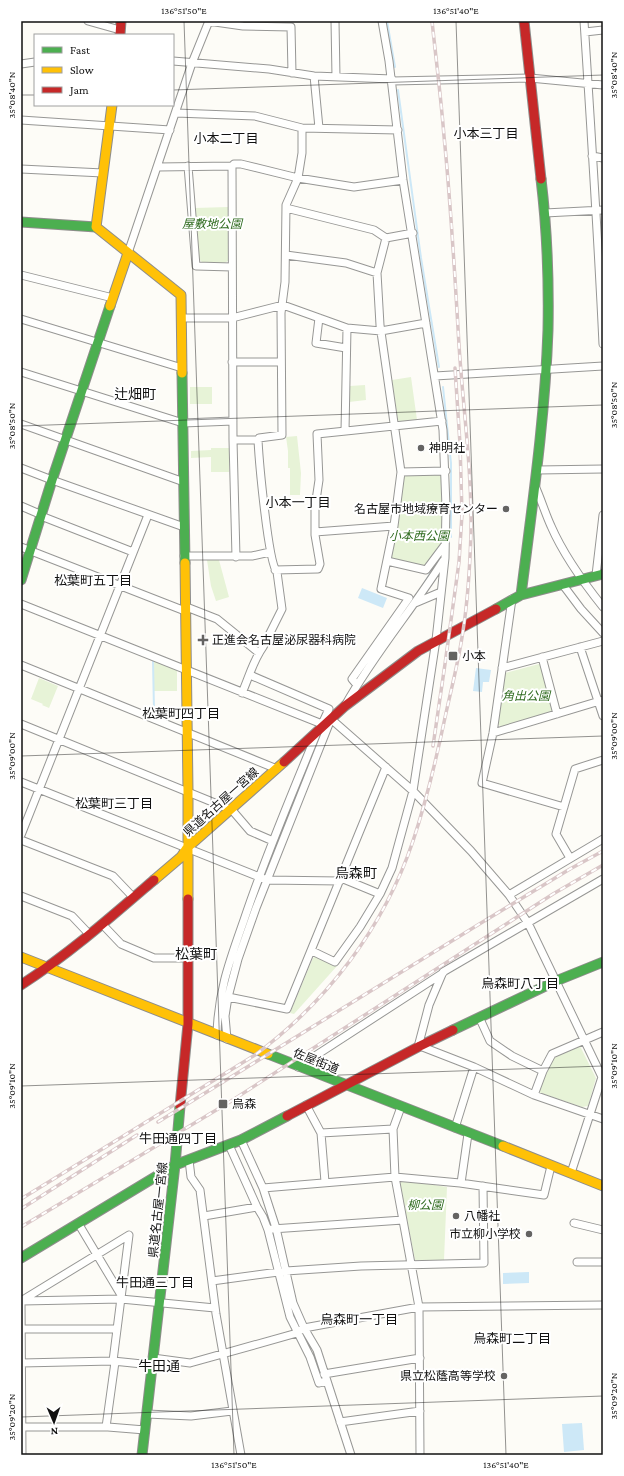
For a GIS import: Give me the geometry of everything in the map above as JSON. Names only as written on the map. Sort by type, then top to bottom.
[{"type":"street","points":[[88,21],[120,29]]},
{"type":"street","points":[[21,580],[52,480],[128,253],[192,63],[209,21],[243,26],[291,28],[292,73]]},
{"type":"street","points":[[335,21],[336,77]]},
{"type":"street","points":[[312,951],[335,962],[360,927],[380,894],[392,868],[413,791],[436,640],[445,558],[446,471],[442,421],[404,180],[392,80],[382,21]]},
{"type":"street","points":[[521,595],[538,470],[546,370],[548,292],[545,213],[524,21]]},
{"type":"street","points":[[584,21],[592,156],[600,209],[603,344]]},
{"type":"street","points":[[585,32],[603,30]]},
{"type":"street","points":[[174,61],[269,69],[314,76],[392,80],[530,78],[603,85]]},
{"type":"street","points":[[21,64],[34,62]]},
{"type":"street","points":[[314,76],[318,128]]},
{"type":"street","points":[[96,227],[112,106]]},
{"type":"street","points":[[176,113],[255,116],[302,128],[398,130]]},
{"type":"street","points":[[21,120],[170,130]]},
{"type":"street","points":[[233,440],[258,440],[260,438],[282,435],[281,313],[285,282],[286,205],[298,178],[302,153],[302,128]]},
{"type":"street","points":[[592,156],[603,158]]},
{"type":"street","points":[[158,167],[232,166],[234,164],[241,164],[298,178],[354,187],[404,180]]},
{"type":"street","points":[[188,166],[196,266],[232,267]]},
{"type":"street","points":[[232,166],[232,362],[236,556]]},
{"type":"street","points":[[21,168],[103,173]]},
{"type":"street","points":[[286,208],[374,230],[386,238],[413,233]]},
{"type":"street","points":[[545,213],[600,209]]},
{"type":"street","points":[[21,222],[96,227],[181,294],[184,482],[184,611],[188,791],[187,848],[180,856],[90,935],[49,968],[21,985]]},
{"type":"street","points":[[357,685],[352,679],[409,598],[381,589],[394,526],[401,472],[380,331],[377,273],[386,238]]},
{"type":"street","points":[[286,255],[346,263],[377,273]]},
{"type":"street","points":[[21,275],[113,298]]},
{"type":"street","points":[[182,318],[232,318],[283,305],[347,328],[380,331],[426,323]]},
{"type":"street","points":[[319,318],[316,343],[346,348]]},
{"type":"street","points":[[21,320],[182,368]]},
{"type":"street","points":[[345,431],[347,328]]},
{"type":"street","points":[[232,362],[281,362]]},
{"type":"street","points":[[435,376],[603,366]]},
{"type":"street","points":[[21,372],[183,423],[233,421]]},
{"type":"street","points":[[275,570],[318,569],[320,564],[315,532],[315,507],[319,480],[317,434],[442,421]]},
{"type":"street","points":[[21,424],[184,482]]},
{"type":"street","points":[[242,693],[250,675],[250,670],[282,609],[278,572],[275,570],[270,552],[258,440]]},
{"type":"street","points":[[21,468],[184,527]]},
{"type":"street","points":[[538,470],[603,469]]},
{"type":"street","points":[[401,472],[446,471]]},
{"type":"street","points":[[535,485],[551,527],[570,562],[581,580],[603,607]]},
{"type":"street","points":[[21,506],[133,552]]},
{"type":"street","points":[[21,835],[148,515]]},
{"type":"street","points":[[600,574],[603,515]]},
{"type":"street","points":[[315,532],[394,526]]},
{"type":"street","points":[[387,561],[426,570],[444,546]]},
{"type":"street","points":[[21,547],[184,611]]},
{"type":"street","points":[[184,556],[252,556],[270,552]]},
{"type":"street","points":[[345,706],[357,685],[445,558]]},
{"type":"street","name":"県道名古屋一宮線","points":[[142,1455],[175,1165],[188,1024],[187,848],[232,810],[345,706],[418,650],[521,595],[600,574]]},
{"type":"street","points":[[563,585],[581,609],[603,633]]},
{"type":"street","points":[[415,603],[441,592]]},
{"type":"street","points":[[512,599],[493,733],[482,783],[564,807]]},
{"type":"street","points":[[21,604],[323,725],[329,709],[250,675]]},
{"type":"street","points":[[184,611],[189,608],[217,619],[259,653]]},
{"type":"street","points":[[502,668],[603,641]]},
{"type":"street","points":[[580,647],[601,701],[603,716]]},
{"type":"street","points":[[542,657],[557,714]]},
{"type":"street","points":[[21,665],[277,769]]},
{"type":"street","points":[[493,733],[601,701]]},
{"type":"street","points":[[226,1039],[225,1016],[238,959],[256,908],[331,719],[413,791],[471,850],[509,895],[528,923],[602,1077],[571,1173]]},
{"type":"street","points":[[21,724],[232,810],[250,831],[273,841]]},
{"type":"street","points":[[217,1035],[217,1015],[223,982],[259,876],[317,733]]},
{"type":"street","points":[[570,858],[556,834],[575,769],[603,760]]},
{"type":"street","points":[[228,998],[287,1009],[386,767]]},
{"type":"street","points":[[21,782],[267,880],[340,880],[380,894]]},
{"type":"street","points":[[509,895],[603,839]]},
{"type":"street","points":[[21,840],[113,876],[133,897]]},
{"type":"street","points":[[298,1067],[443,972],[603,879]]},
{"type":"street","points":[[21,896],[72,916],[90,935]]},
{"type":"street","points":[[102,924],[121,944],[152,957],[188,958]]},
{"type":"street","name":"佐屋街道","points":[[21,957],[226,1039],[603,1186]]},
{"type":"street","points":[[21,1258],[175,1165],[241,1140],[419,1047],[556,982],[603,962]]},
{"type":"street","points":[[419,1047],[429,1005],[443,972]]},
{"type":"street","points":[[480,1018],[490,1041],[512,1056],[543,1071]]},
{"type":"street","points":[[534,1095],[543,1071],[552,1054],[603,1032]]},
{"type":"street","points":[[419,1047],[474,1067],[534,1095],[603,1119]]},
{"type":"street","points":[[455,1128],[474,1067]]},
{"type":"street","points":[[306,1105],[321,1132],[325,1182]]},
{"type":"street","points":[[401,1107],[393,1129],[395,1177],[419,1307],[420,1455]]},
{"type":"street","points":[[321,1132],[393,1129]]},
{"type":"street","points":[[461,1183],[468,1134]]},
{"type":"street","points":[[241,1140],[262,1188],[276,1228],[293,1303],[304,1328],[317,1350],[351,1455]]},
{"type":"street","points":[[229,1145],[268,1230],[290,1317],[310,1358],[319,1383],[326,1378],[420,1358]]},
{"type":"street","points":[[189,1160],[191,1177],[200,1190],[215,1308],[241,1455]]},
{"type":"street","points":[[262,1188],[395,1177],[461,1183],[544,1195],[551,1166]]},
{"type":"street","points":[[212,1280],[286,1271],[484,1263],[483,1186]]},
{"type":"street","points":[[204,1216],[257,1207]]},
{"type":"street","points":[[268,1230],[276,1228],[403,1220]]},
{"type":"street","points":[[574,1222],[603,1230]]},
{"type":"street","points":[[78,1223],[121,1297]]},
{"type":"street","points":[[21,1300],[129,1235],[106,1427]]},
{"type":"street","points":[[577,1262],[603,1262]]},
{"type":"street","points":[[21,1300],[121,1297],[159,1303],[215,1308]]},
{"type":"street","points":[[21,1300],[22,1455]]},
{"type":"street","points":[[22,1363],[190,1363],[297,1333],[304,1328],[419,1307],[603,1305]]},
{"type":"street","points":[[22,1330],[117,1328]]},
{"type":"street","points":[[147,1414],[192,1416],[232,1411]]},
{"type":"street","points":[[340,1422],[420,1411]]},
{"type":"street","points":[[22,1427],[106,1427],[145,1430]]},
{"type":"green space","name":"屋敷地公園","points":[[228,207],[229,260],[225,263],[204,264],[199,259],[195,208]]},
{"type":"green space","points":[[411,377],[417,420],[400,422],[398,420],[392,380]]},
{"type":"green space","points":[[365,385],[366,400],[349,402],[350,386]]},
{"type":"green space","points":[[190,387],[212,387],[212,404],[190,404]]},
{"type":"green space","points":[[297,436],[301,473],[300,495],[290,495],[290,468],[288,468],[286,437]]},
{"type":"green space","points":[[211,448],[229,448],[229,472],[211,472],[211,457],[191,458],[191,451],[211,450]]},
{"type":"green space","name":"小本西公園","points":[[441,474],[444,479],[444,506],[441,544],[424,567],[392,559],[391,554],[400,512],[402,480],[404,476]]},
{"type":"green space","points":[[207,560],[219,560],[229,597],[216,601],[211,586]]},
{"type":"green space","points":[[153,661],[177,670],[177,691],[153,691]]},
{"type":"green space","name":"角出公園","points":[[539,664],[542,666],[554,709],[552,712],[503,727],[498,725],[505,673]]},
{"type":"green space","points":[[39,678],[58,686],[49,708],[31,699]]},
{"type":"green space","points":[[316,956],[337,966],[294,1014],[290,1013],[313,958]]},
{"type":"green space","points":[[580,1046],[596,1078],[588,1106],[582,1107],[538,1092],[554,1058]]},
{"type":"green space","name":"柳公園","points":[[403,1180],[447,1187],[444,1260],[415,1260],[400,1183]]},
{"type":"water","points":[[362,588],[387,598],[383,608],[358,598]]},
{"type":"water","points":[[476,668],[491,670],[489,682],[483,682],[482,692],[473,691]]},
{"type":"water","points":[[529,1272],[529,1283],[503,1284],[503,1273]]},
{"type":"water","points":[[582,1423],[584,1450],[564,1452],[562,1424]]},
{"type":"waterway","points":[[387,21],[395,67]]},
{"type":"waterway","points":[[398,90],[421,258],[439,367]]},
{"type":"waterway","points":[[443,387],[451,463],[451,537]]},
{"type":"waterway","points":[[420,590],[438,561]]},
{"type":"waterway","points":[[153,661],[154,710]]},
{"type":"railway","points":[[21,1199],[255,1055],[282,1034],[329,986],[370,932],[401,873],[413,841],[423,809],[439,745],[460,652],[465,619],[471,532],[469,462],[461,369],[451,215],[432,21]]},
{"type":"railway","points":[[433,746],[459,562],[462,514],[460,444],[455,368]]},
{"type":"railway","points":[[158,1122],[481,923],[570,869],[603,851]]},
{"type":"railway","points":[[21,1227],[228,1103],[553,894],[603,865]]},
{"type":"railway","points":[[21,1209],[137,1135]]},
{"type":"traffic: fast","points":[[521,595],[538,463],[548,330],[548,273],[541,179]]},
{"type":"traffic: fast","points":[[21,222],[96,227]]},
{"type":"traffic: fast","points":[[21,580],[52,480],[110,306]]},
{"type":"traffic: fast","points":[[182,373],[185,563]]},
{"type":"traffic: fast","points":[[496,609],[521,595],[603,574]]},
{"type":"traffic: fast","points":[[453,1030],[556,981],[603,962]]},
{"type":"traffic: fast","points":[[268,1054],[503,1146]]},
{"type":"traffic: fast","points":[[142,1455],[175,1165],[180,1106]]},
{"type":"traffic: fast","points":[[21,1258],[175,1165],[241,1140],[287,1116]]},
{"type":"traffic: slow","points":[[112,106],[96,227],[181,295],[182,373]]},
{"type":"traffic: slow","points":[[110,306],[128,253]]},
{"type":"traffic: slow","points":[[185,563],[188,899]]},
{"type":"traffic: slow","points":[[154,880],[181,857],[187,848],[284,762]]},
{"type":"traffic: slow","points":[[21,957],[268,1054]]},
{"type":"traffic: slow","points":[[503,1146],[603,1186]]},
{"type":"traffic: jam","points":[[120,34],[121,21]]},
{"type":"traffic: jam","points":[[524,21],[541,179]]},
{"type":"traffic: jam","points":[[284,762],[345,706],[418,651],[496,609]]},
{"type":"traffic: jam","points":[[21,985],[73,948],[154,880]]},
{"type":"traffic: jam","points":[[180,1106],[188,1024],[188,899]]},
{"type":"traffic: jam","points":[[287,1116],[453,1030]]},
{"type":"place","name":"神明社","points":[[421,448]]},
{"type":"place","name":"名古屋市地域療育センター","points":[[506,509]]},
{"type":"place","name":"正進会名古屋泌尿器科病院","points":[[203,640]]},
{"type":"place","name":"小本","points":[[453,656]]},
{"type":"place","name":"烏森","points":[[223,1104]]},
{"type":"place","name":"八幡社","points":[[456,1216]]},
{"type":"place","name":"市立柳小学校","points":[[529,1234]]},
{"type":"place","name":"県立松蔭高等学校","points":[[504,1376]]},
{"type":"district","name":"小本三丁目","points":[[486,133]]},
{"type":"district","name":"小本二丁目","points":[[226,138]]},
{"type":"district","name":"辻畑町","points":[[135,394]]},
{"type":"district","name":"小本一丁目","points":[[298,502]]},
{"type":"district","name":"松葉町五丁目","points":[[93,580]]},
{"type":"district","name":"松葉町四丁目","points":[[181,713]]},
{"type":"district","name":"松葉町三丁目","points":[[114,803]]},
{"type":"district","name":"烏森町","points":[[356,873]]},
{"type":"district","name":"松葉町","points":[[196,954]]},
{"type":"district","name":"烏森町八丁目","points":[[520,983]]},
{"type":"district","name":"牛田通四丁目","points":[[178,1138]]},
{"type":"district","name":"牛田通三丁目","points":[[155,1282]]},
{"type":"district","name":"烏森町一丁目","points":[[359,1319]]},
{"type":"district","name":"烏森町二丁目","points":[[512,1338]]},
{"type":"district","name":"牛田通","points":[[159,1366]]}]
